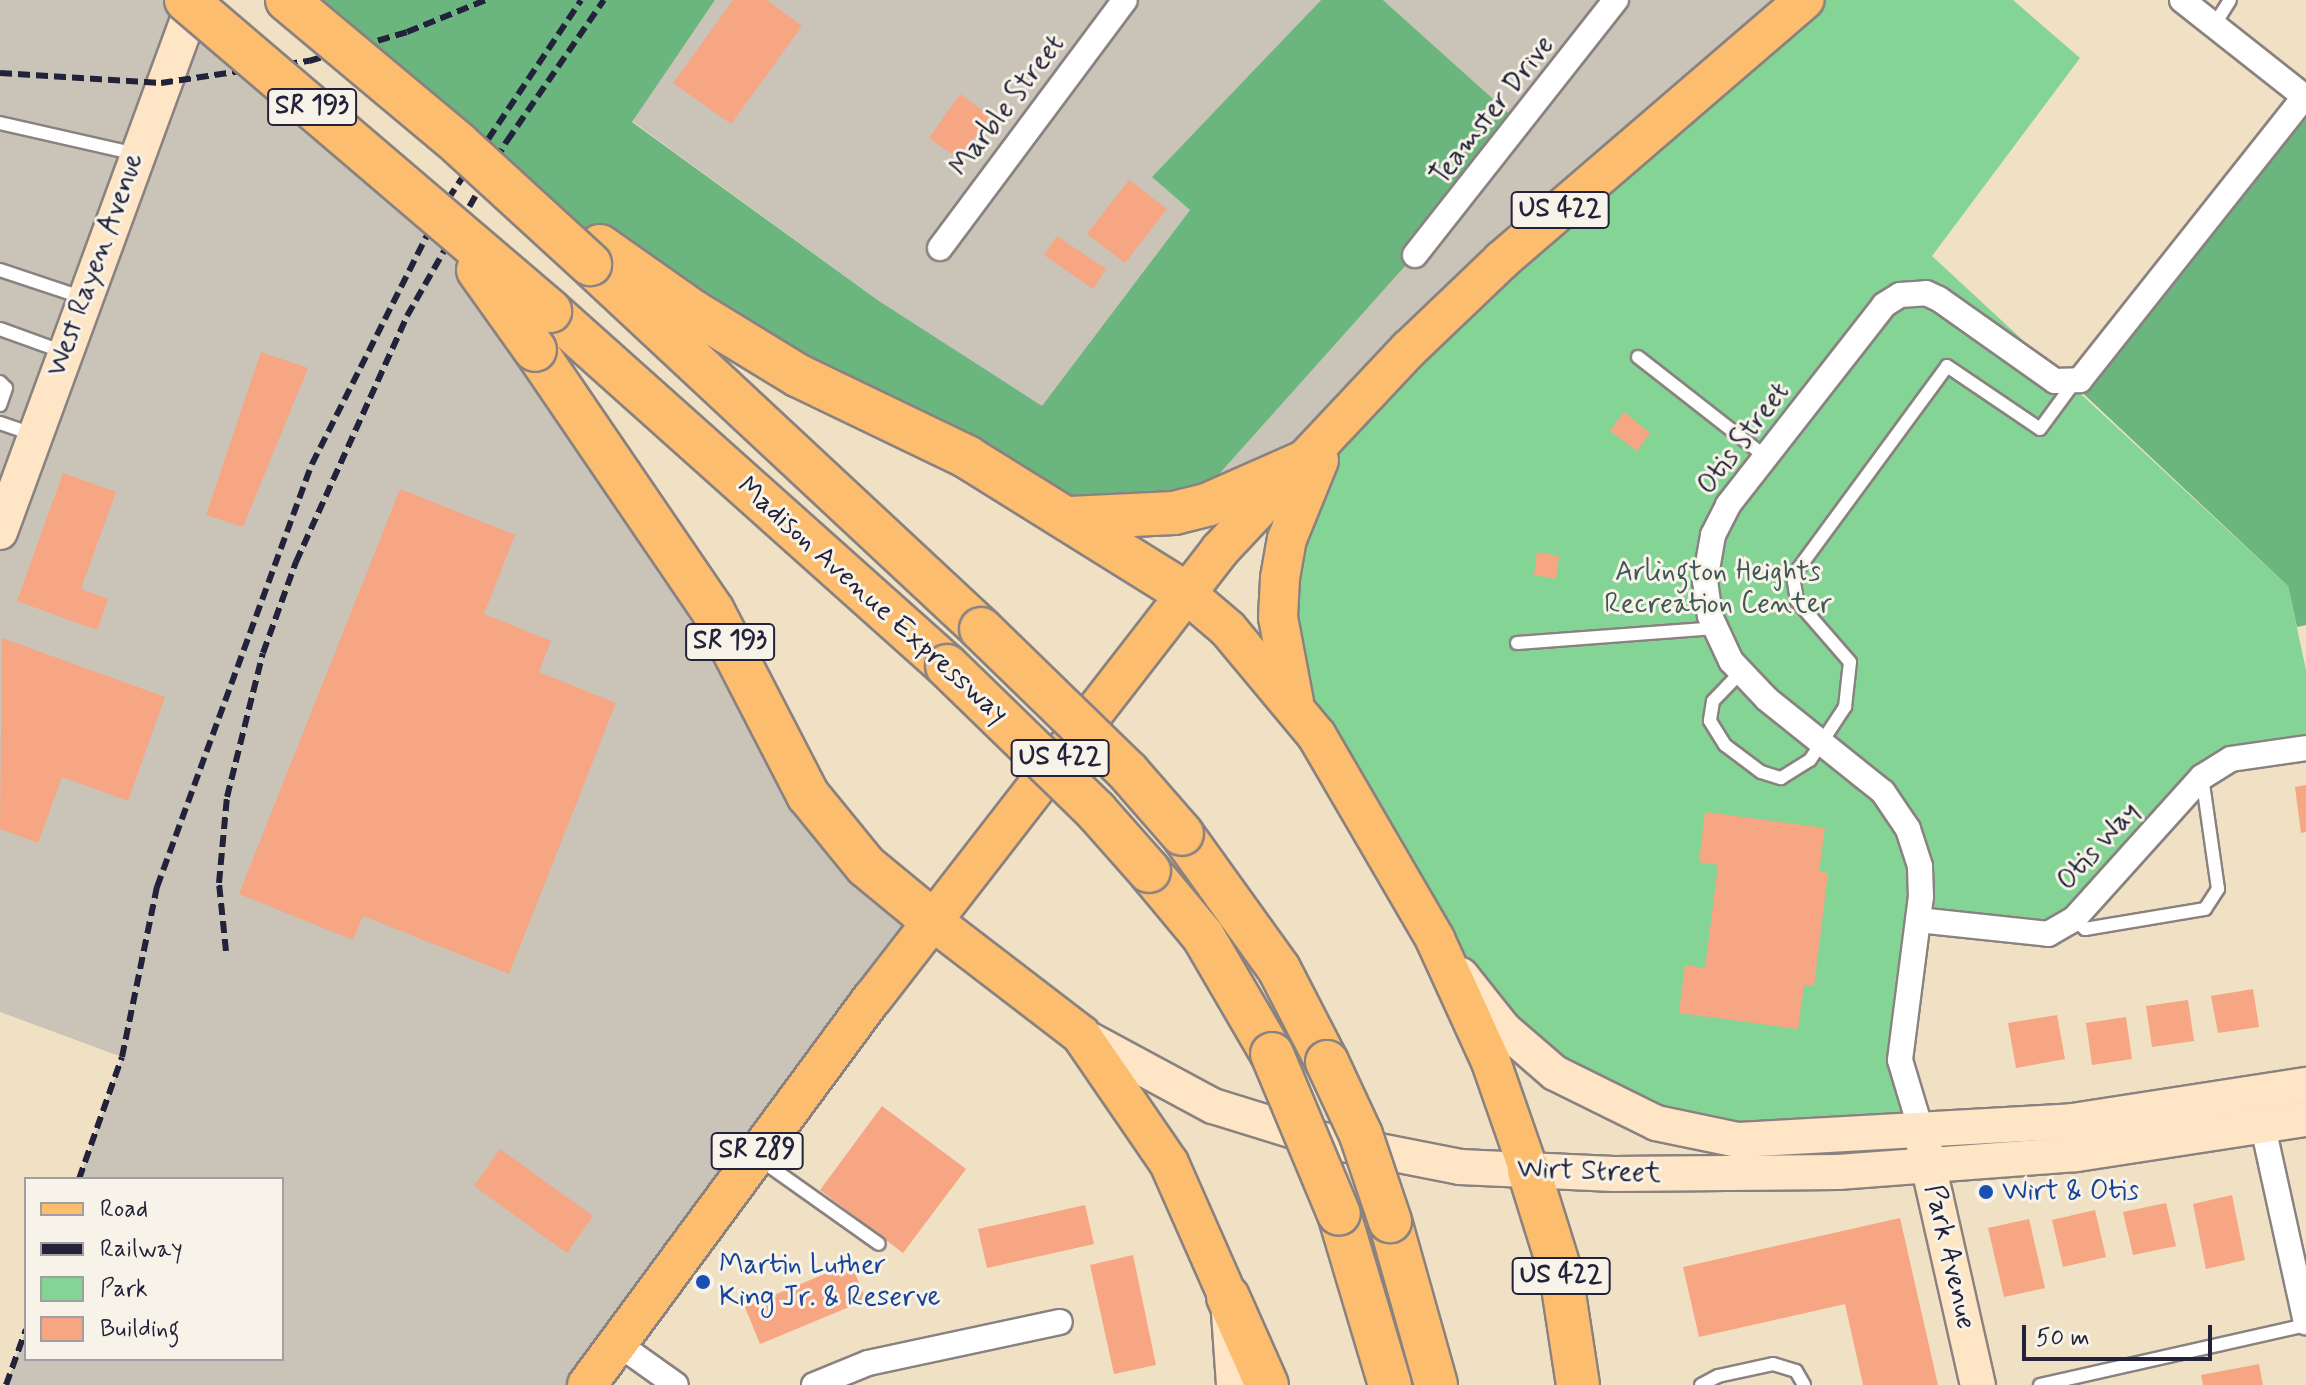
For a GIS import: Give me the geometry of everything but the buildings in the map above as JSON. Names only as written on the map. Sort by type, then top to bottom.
[{"type":"highway","name":"Madison Avenue Expressway","points":[[186,0],[550,311],[947,666],[1096,811],[1149,871],[1203,936],[1272,1054],[1339,1214],[1390,1385]]},
{"type":"highway","name":"Madison Avenue Expressway","points":[[287,0],[595,255],[1128,772],[1182,834],[1279,969],[1361,1135],[1390,1221],[1436,1385]]},
{"type":"highway","name":"SR 193","points":[[438,214],[713,611],[808,795],[866,866],[934,922]]},
{"type":"highway","points":[[595,255],[799,376],[967,457],[1070,518],[1187,594]]},
{"type":"highway","points":[[1070,518],[1137,519],[1187,510],[1317,449]]},
{"type":"highway","name":"US 422","points":[[1529,1171],[1561,1274],[1578,1385]]},
{"type":"highway","points":[[1228,1297],[1267,1385]]},
{"type":"main road","name":"West Rayen Avenue","points":[[0,532],[195,0]]},
{"type":"main road","name":"US 422","points":[[934,922],[1220,550],[1409,349],[1502,260],[1804,0]]},
{"type":"main road","name":"US 422","points":[[1295,705],[1278,617],[1280,578],[1317,449]]},
{"type":"main road","name":"Wirt Street","points":[[1187,594],[1228,629],[1295,705],[1435,939],[1504,1029],[1555,1073],[1656,1123],[1738,1140],[1921,1130],[2073,1121],[2306,1085]]},
{"type":"main road","name":"Wirt Street","points":[[934,922],[1081,1035],[1194,1099],[1323,1140],[1434,1163],[1529,1171],[1770,1175],[2076,1154],[2306,1119]]},
{"type":"main road","name":"SR 289","points":[[587,1385],[754,1155],[934,922]]},
{"type":"main road","name":"US 422","points":[[1435,939],[1491,1062],[1529,1171]]},
{"type":"main road","points":[[1081,1035],[1169,1163],[1228,1297],[1234,1385]]},
{"type":"main road","name":"Park Avenue","points":[[1921,1130],[1978,1385]]},
{"type":"street","name":"Marble Street","points":[[940,248],[1125,0]]},
{"type":"street","name":"Teamster Drive","points":[[1415,255],[1616,0]]},
{"type":"street","points":[[2073,384],[2305,97],[2182,0]]},
{"type":"street","name":"Otis Street","points":[[1921,1130],[1900,1060],[1918,920],[1920,866],[1908,829],[1883,792],[1740,673],[1715,628],[1705,581],[1713,535],[1728,505],[1884,305],[1900,295],[1926,293],[1939,299],[2055,381],[2073,384]]},
{"type":"street","name":"Otis Way","points":[[1918,920],[2048,934],[2074,919],[2202,777],[2231,759],[2306,748]]},
{"type":"street","points":[[2263,1127],[2306,1324]]},
{"type":"street","points":[[814,1385],[868,1363],[1060,1322]]},
{"type":"street","points":[[617,1343],[676,1385]]},
{"type":"lane","points":[[2215,24],[2230,0]]},
{"type":"lane","points":[[0,123],[137,154]]},
{"type":"lane","points":[[0,270],[84,298]]},
{"type":"lane","points":[[0,329],[64,352]]},
{"type":"lane","points":[[1638,357],[1766,457]]},
{"type":"lane","points":[[1740,673],[1713,701],[1710,721],[1725,745],[1761,772],[1781,778],[1810,760],[1824,744],[1845,707],[1850,662],[1797,601],[1793,576],[1947,366],[2040,429],[2073,384]]},
{"type":"lane","points":[[0,382],[6,388],[0,405]]},
{"type":"lane","points":[[0,423],[35,435]]},
{"type":"lane","points":[[1517,643],[1715,628]]},
{"type":"lane","points":[[2074,919],[2085,929],[2205,909],[2218,889],[2202,777]]},
{"type":"lane","points":[[754,1155],[879,1244]]},
{"type":"lane","points":[[2040,1385],[2306,1324]]},
{"type":"lane","points":[[1701,1385],[1718,1376],[1773,1364],[1796,1371],[1804,1385]]},
{"type":"shaded area","points":[[0,0],[185,0],[438,214],[793,768],[934,922],[587,1385],[6,1385],[24,1335],[24,1361],[284,1361],[284,1177],[80,1177],[122,1057],[0,1012]]},
{"type":"shaded area","points":[[715,0],[1321,0],[1153,177],[1190,210],[1042,407],[879,301],[632,121]]},
{"type":"shaded area","points":[[1383,0],[1804,0],[1330,435],[1187,510],[1415,255],[1521,124]]},
{"type":"green space","points":[[288,0],[715,0],[632,122],[879,301],[1042,406],[1190,210],[1152,177],[1321,0],[1383,0],[1521,124],[1415,255],[1187,510],[1101,519],[694,312],[459,144]]},
{"type":"green space","name":"Arlington Heights Recreation Center","points":[[1804,0],[2013,0],[2080,58],[1932,256],[2288,586],[2306,670],[2306,748],[2231,759],[2048,934],[1918,920],[1900,1060],[1921,1130],[2306,1085],[2306,1119],[1927,1166],[1920,1130],[1713,1136],[1504,1029],[1286,664],[1278,617],[1330,435]]},
{"type":"green space","points":[[2306,98],[2306,625],[2297,627],[2288,586],[2073,384]]},
{"type":"railway","points":[[0,73],[161,83],[309,61],[407,32],[486,0]]},
{"type":"railway","points":[[80,1177],[122,1057],[157,887],[312,464],[438,214],[581,0]]},
{"type":"railway","points":[[226,951],[219,883],[227,797],[263,653],[296,562],[407,316],[507,141],[604,0]]},
{"type":"railway","points":[[6,1385],[24,1335]]},
{"type":"place","name":"Wirt & Otis","points":[[1986,1192]]},
{"type":"place","name":"Martin Luther King Jr. & Reserve","points":[[703,1282]]}]
